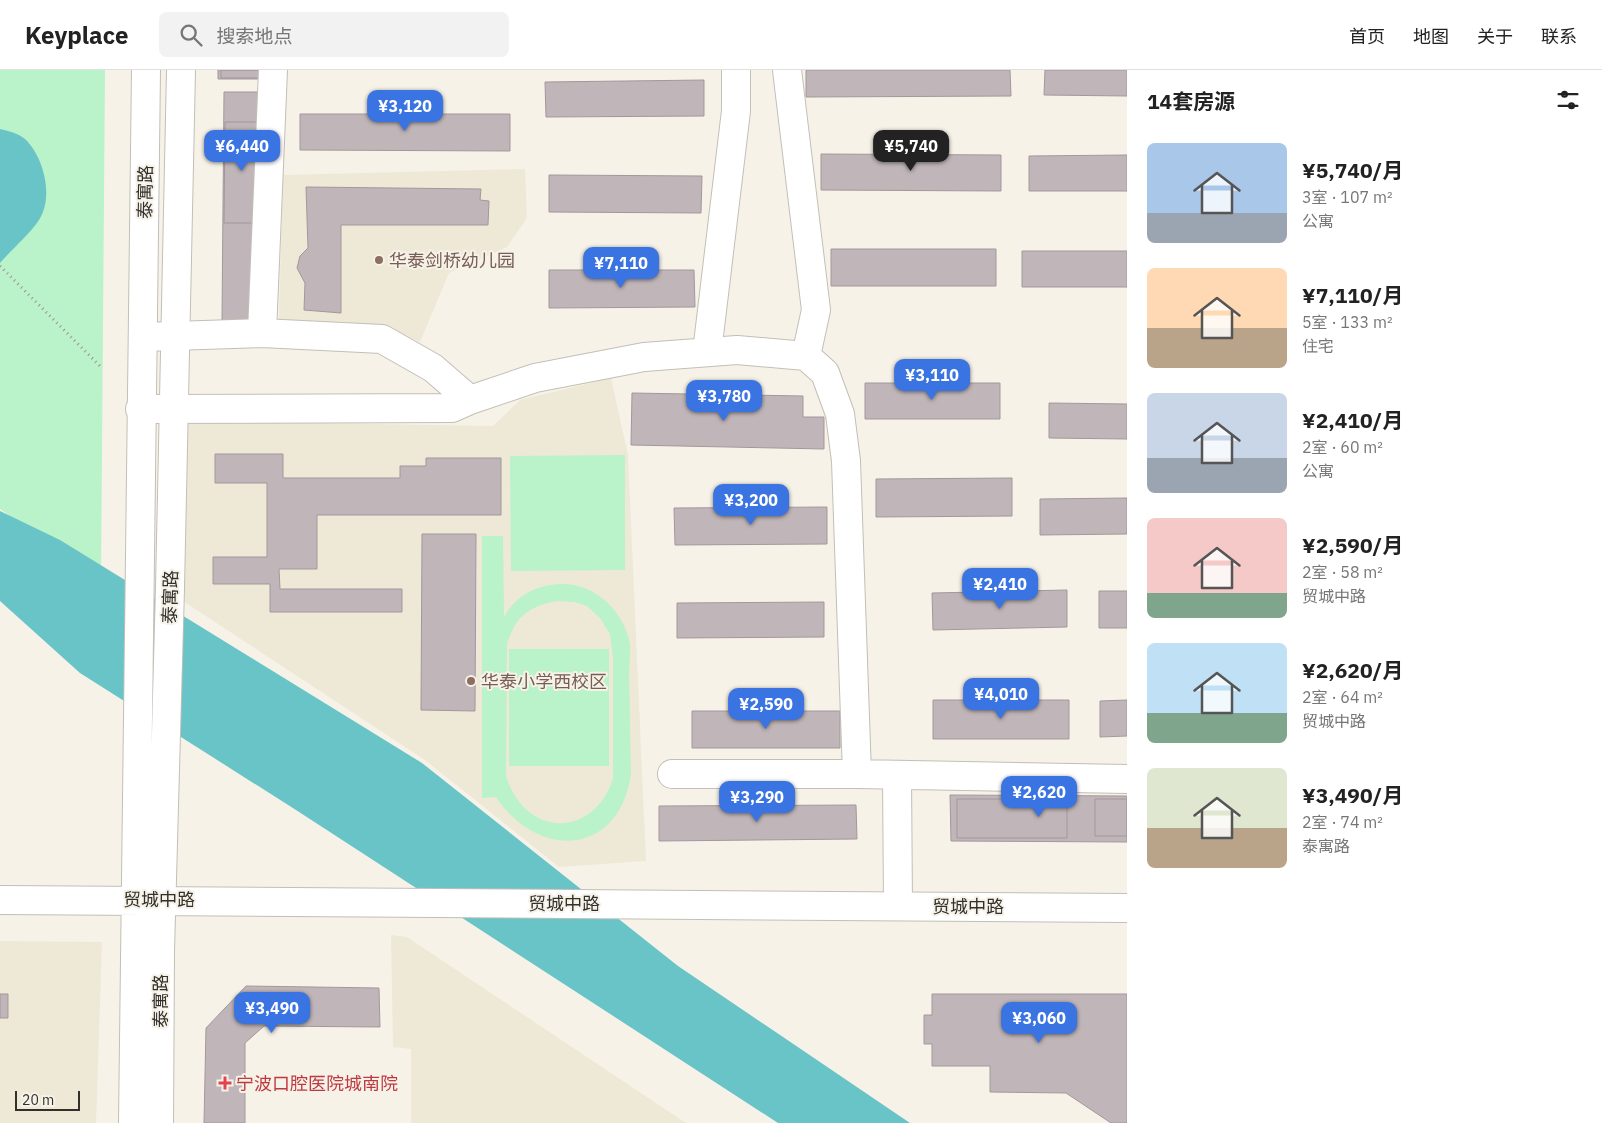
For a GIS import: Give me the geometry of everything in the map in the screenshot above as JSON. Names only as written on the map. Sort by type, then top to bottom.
[{"type":"main road","name":"泰寓路","points":[[146,70],[137,723],[150,899],[159,1123]]},
{"type":"main road","name":"泰寓路","points":[[133,1123],[150,899],[165,739],[170,588],[180,70]]},
{"type":"main road","points":[[262,332],[273,70]]},
{"type":"main road","points":[[707,352],[736,111],[736,70]]},
{"type":"main road","points":[[787,70],[816,310],[806,356]]},
{"type":"main road","points":[[143,337],[262,332],[382,339],[433,368],[470,400]]},
{"type":"main road","points":[[140,409],[452,408],[535,378],[644,357],[737,350],[806,356],[825,373],[840,414],[846,460],[857,774]]},
{"type":"main road","points":[[672,774],[857,774],[1127,779]]},
{"type":"main road","points":[[897,775],[898,906]]},
{"type":"main road","name":"贸城中路","points":[[0,900],[150,899],[1127,908]]},
{"type":"path","points":[[0,266],[102,368]]},
{"type":"shaded area","name":"华泰剑桥幼儿园","points":[[525,169],[527,218],[507,247],[449,273],[420,342],[385,326],[279,319],[283,175]]},
{"type":"shaded area","name":"华泰小学西校区","points":[[611,378],[628,455],[646,861],[559,867],[425,760],[183,601],[188,421],[493,426],[520,400]]},
{"type":"shaded area","points":[[391,935],[407,937],[686,1123],[411,1123],[411,1049],[393,1047]]},
{"type":"shaded area","points":[[0,941],[102,942],[96,1123],[0,1123]]},
{"type":"green space","points":[[0,70],[105,70],[101,579],[0,509]]},
{"type":"green space","points":[[625,455],[625,570],[511,571],[510,456]]},
{"type":"green space","points":[[482,536],[503,536],[504,617],[514,603],[535,589],[551,585],[571,584],[583,587],[603,598],[624,625],[630,650],[631,774],[623,801],[611,821],[594,834],[575,840],[554,839],[533,832],[513,818],[496,797],[482,798]],"holes":[[[556,601],[575,602],[587,606],[600,618],[610,634],[613,658],[613,779],[603,799],[591,813],[575,821],[559,823],[543,820],[528,811],[515,796],[506,776],[507,644],[515,626],[524,614],[546,603]]]},
{"type":"green space","points":[[509,649],[609,649],[609,766],[509,766]]},
{"type":"water","points":[[0,129],[19,135],[32,147],[42,166],[45,178],[46,200],[39,220],[0,263]]},
{"type":"water","points":[[0,511],[60,540],[422,763],[678,966],[910,1123],[778,1123],[296,810],[80,673],[0,601]]},
{"type":"building","points":[[218,70],[268,70],[268,79],[218,79]]},
{"type":"building","points":[[221,70],[261,70],[261,78],[221,78]]},
{"type":"building","points":[[806,70],[1010,70],[1011,96],[806,97]]},
{"type":"building","points":[[1045,70],[1127,70],[1127,96],[1044,95]]},
{"type":"building","points":[[704,80],[704,116],[546,117],[545,82]]},
{"type":"building","points":[[224,92],[262,92],[261,321],[222,321]]},
{"type":"building","points":[[300,114],[510,114],[510,151],[300,150]]},
{"type":"building","points":[[225,122],[261,122],[260,223],[224,223]]},
{"type":"building","points":[[821,154],[1001,155],[1001,191],[821,190]]},
{"type":"building","points":[[1127,155],[1127,191],[1029,191],[1029,156]]},
{"type":"building","points":[[549,175],[702,176],[701,213],[549,212]]},
{"type":"building","points":[[306,187],[481,189],[480,200],[489,201],[488,225],[341,225],[341,313],[304,310],[305,283],[297,268],[300,256],[308,248]]},
{"type":"building","points":[[831,249],[996,249],[996,286],[831,286]]},
{"type":"building","points":[[1022,251],[1127,251],[1127,287],[1022,287]]},
{"type":"building","points":[[549,270],[694,270],[695,307],[549,308]]},
{"type":"building","points":[[865,383],[1000,383],[1000,419],[865,419]]},
{"type":"building","points":[[632,393],[803,396],[803,417],[824,417],[824,449],[631,445]]},
{"type":"building","points":[[1049,403],[1127,404],[1127,439],[1049,438]]},
{"type":"building","points":[[215,454],[283,454],[283,478],[400,478],[400,466],[426,466],[426,458],[501,458],[501,515],[317,515],[317,569],[279,569],[280,589],[402,589],[402,612],[270,612],[270,584],[213,584],[213,557],[267,557],[267,483],[215,483]]},
{"type":"building","points":[[1012,478],[1012,516],[876,517],[876,479]]},
{"type":"building","points":[[1127,498],[1127,534],[1040,535],[1040,499]]},
{"type":"building","points":[[827,507],[827,544],[675,545],[674,508]]},
{"type":"building","points":[[422,534],[476,534],[475,711],[421,710]]},
{"type":"building","points":[[1067,590],[1067,627],[933,630],[932,593]]},
{"type":"building","points":[[1099,591],[1127,591],[1127,628],[1099,628]]},
{"type":"building","points":[[824,602],[824,637],[677,638],[677,603]]},
{"type":"building","points":[[933,700],[1069,700],[1069,739],[933,739]]},
{"type":"building","points":[[1127,700],[1127,736],[1100,737],[1100,701]]},
{"type":"building","points":[[692,711],[840,711],[840,748],[692,748]]},
{"type":"building","points":[[950,795],[1127,796],[1127,842],[951,841]]},
{"type":"building","points":[[957,799],[1067,799],[1067,838],[957,838]]},
{"type":"building","points":[[1095,799],[1127,799],[1127,836],[1095,836]]},
{"type":"building","points":[[856,805],[857,839],[659,841],[659,806]]},
{"type":"building","name":"宁波口腔医院城南院","points":[[246,986],[379,988],[380,1027],[264,1026],[245,1043],[245,1123],[204,1123],[206,1028]]},
{"type":"building","points":[[0,994],[8,994],[8,1018],[0,1018]]},
{"type":"building","points":[[932,994],[1127,994],[1127,1123],[1111,1123],[1066,1093],[990,1092],[990,1066],[932,1066],[932,1044],[924,1044],[924,1015],[932,1015]]},
{"type":"place","name":"华泰剑桥幼儿园","points":[[379,260]]},
{"type":"place","name":"华泰小学西校区","points":[[471,681]]},
{"type":"place","name":"宁波口腔医院城南院","points":[[225,1083]]}]
